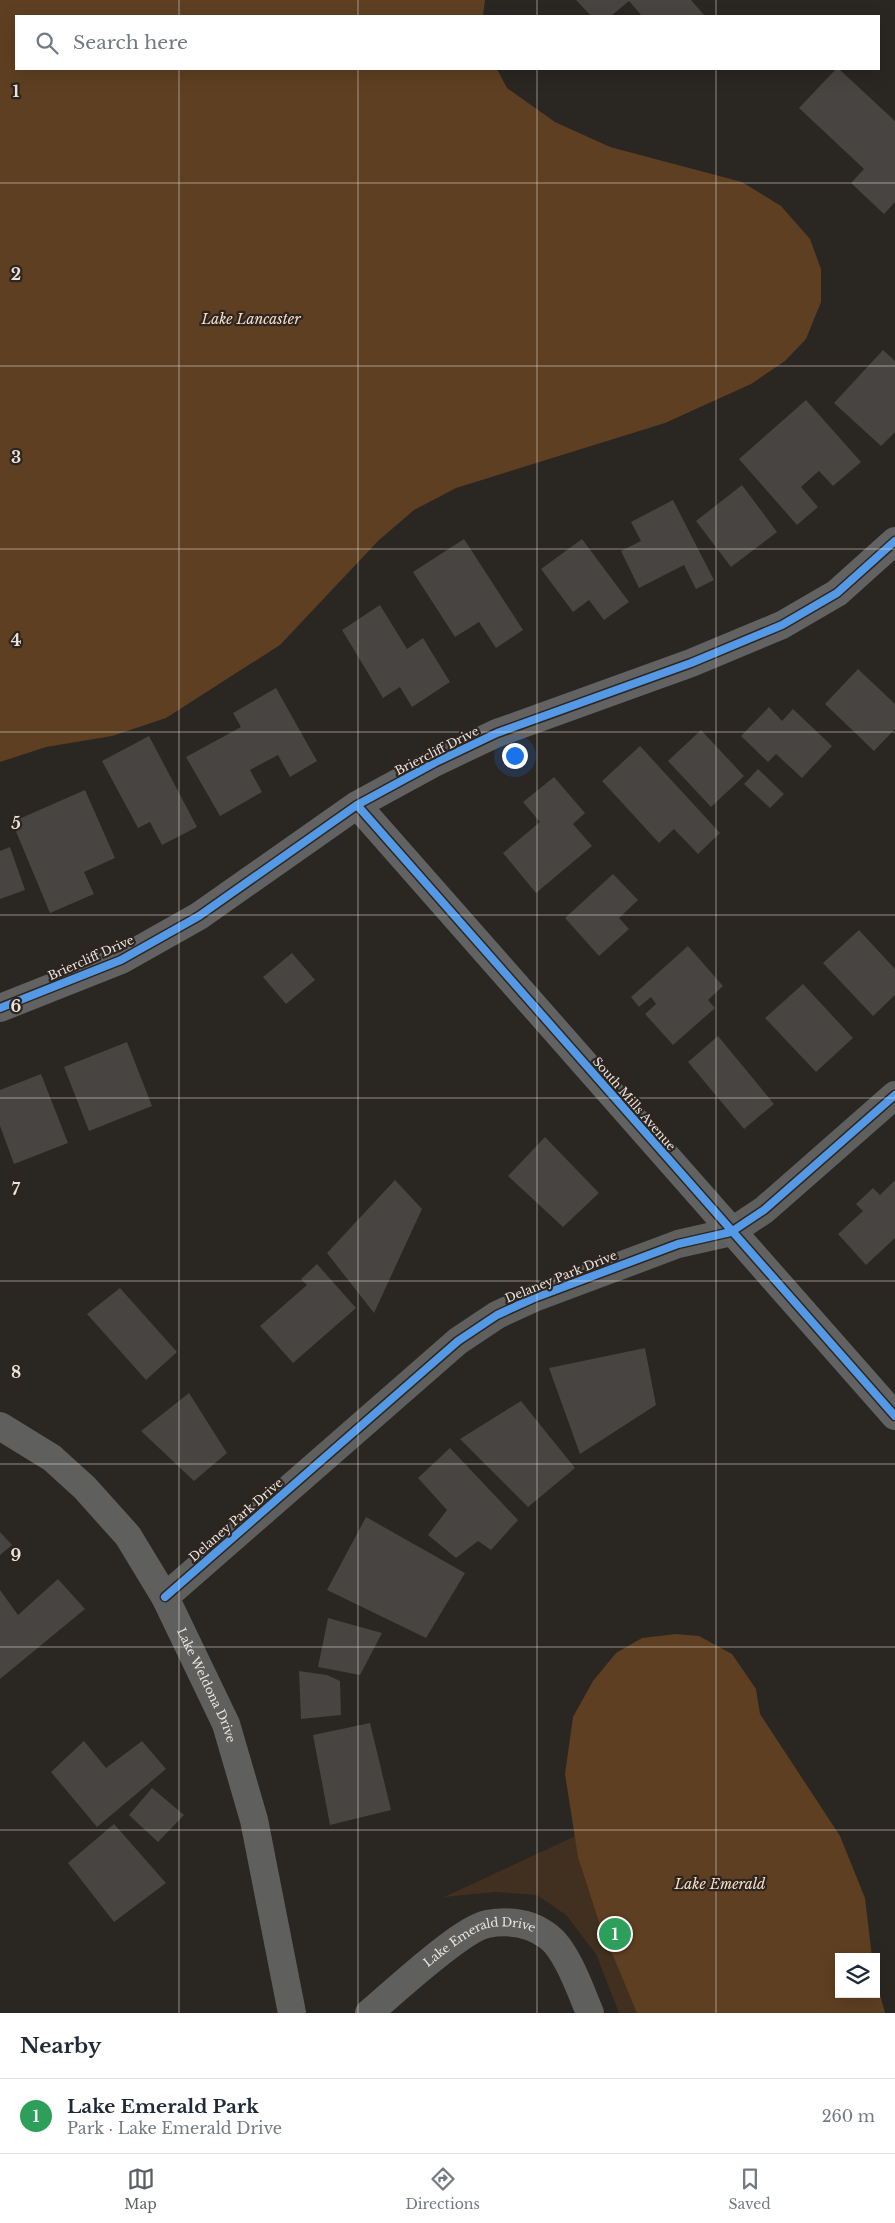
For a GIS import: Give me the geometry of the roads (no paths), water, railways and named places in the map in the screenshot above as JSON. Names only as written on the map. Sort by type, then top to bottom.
[{"type":"street","name":"Briercliff Drive","points":[[0,1008],[121,960],[199,916],[358,805],[428,767],[497,733],[691,663],[782,625],[837,593],[895,541]]},
{"type":"street","name":"South Mills Avenue","points":[[358,805],[731,1232],[895,1416]]},
{"type":"street","name":"Delaney Park Drive","points":[[165,1597],[458,1341],[497,1315],[534,1298],[678,1244],[731,1232],[764,1210],[895,1095]]},
{"type":"street","name":"Lake Weldona Drive","points":[[0,1426],[52,1458],[85,1488],[128,1536],[165,1597],[226,1724],[254,1820],[292,2013]]},
{"type":"street","name":"Lake Emerald Drive","points":[[370,2013],[456,1941],[486,1924],[521,1923],[550,1937],[572,1969],[590,2013]]},
{"type":"water","name":"Lake Lancaster","points":[[0,0],[485,0],[483,15],[15,15],[15,70],[498,70],[507,88],[555,122],[610,147],[742,182],[781,206],[810,239],[821,269],[821,302],[806,339],[785,361],[751,384],[665,423],[456,488],[414,510],[378,541],[280,645],[166,718],[112,736],[46,747],[0,762]]},
{"type":"water","name":"Lake Emerald","points":[[676,1634],[699,1636],[732,1654],[756,1689],[760,1714],[840,1836],[865,1898],[872,1953],[835,1953],[835,1998],[880,1998],[880,1995],[885,2013],[637,2013],[599,1922],[578,1857],[565,1774],[573,1717],[593,1681],[616,1653],[642,1638]]},
{"type":"place","name":"Lake Emerald Park","points":[[615,1934]]}]
